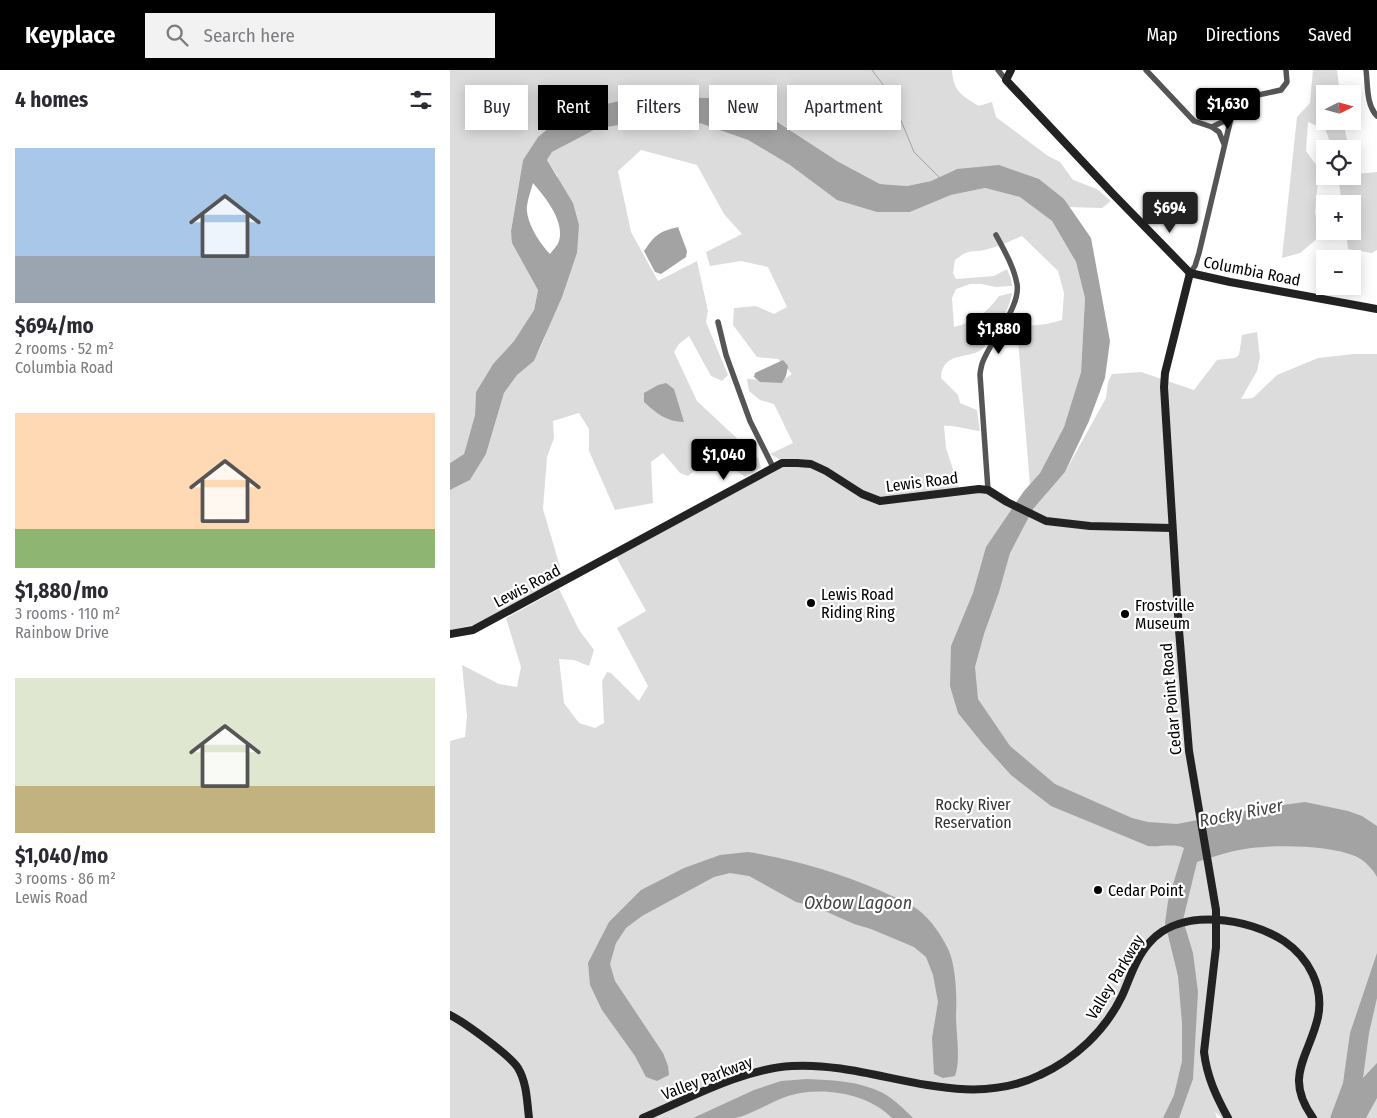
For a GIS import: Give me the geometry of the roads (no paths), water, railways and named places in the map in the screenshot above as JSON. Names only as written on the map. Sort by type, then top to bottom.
[{"type":"street","name":"Columbia Road","points":[[998,70],[1113,194],[1190,273],[1377,308]]},
{"type":"street","points":[[1006,80],[1011,70]]},
{"type":"street","points":[[1146,70],[1194,121],[1212,126],[1219,132],[1225,145]]},
{"type":"street","points":[[1212,126],[1226,120],[1244,98],[1281,90],[1288,82],[1286,70]]},
{"type":"street","points":[[1366,70],[1369,101],[1372,112],[1377,116]]},
{"type":"street","points":[[1190,273],[1195,266],[1199,254],[1232,114]]},
{"type":"street","points":[[996,234],[1009,261],[1017,285],[1016,296],[1008,316],[982,363],[980,375],[988,490],[1007,502],[1046,521],[1090,526],[1172,528]]},
{"type":"street","name":"Cedar Point Road","points":[[1190,273],[1165,373],[1164,387],[1172,528],[1189,751],[1215,902],[1216,947],[1204,1052],[1210,1084],[1228,1118]]},
{"type":"street","points":[[718,322],[726,355],[750,421],[773,467]]},
{"type":"street","name":"Lewis Road","points":[[450,634],[473,630],[481,626],[782,463],[797,462],[811,464],[826,471],[862,494],[880,501],[979,489],[988,490]]},
{"type":"street","name":"Valley Parkway","points":[[644,1118],[747,1075],[791,1066],[843,1069],[932,1087],[958,1089],[1008,1086],[1024,1082],[1040,1076],[1068,1059],[1081,1049],[1101,1028],[1114,1011],[1140,956],[1150,941],[1165,930],[1196,920],[1216,920],[1261,930],[1284,941],[1298,952],[1306,962],[1315,979],[1319,1012],[1300,1068],[1299,1083],[1303,1099],[1313,1118]]},
{"type":"street","points":[[450,1015],[488,1040],[518,1067],[525,1085],[529,1118]]},
{"type":"water","points":[[699,98],[709,98],[709,126],[699,123]]},
{"type":"water","points":[[618,101],[618,125],[608,127],[608,104]]},
{"type":"water","name":"Rocky River","points":[[777,122],[837,161],[880,184],[907,186],[931,181],[957,169],[999,165],[1039,179],[1064,199],[1091,238],[1110,341],[1105,378],[1089,421],[1065,472],[1033,509],[1010,553],[975,667],[978,699],[1010,746],[1055,784],[1132,818],[1148,822],[1177,824],[1254,809],[1305,802],[1348,811],[1362,816],[1377,826],[1377,877],[1368,865],[1355,856],[1312,847],[1261,847],[1224,853],[1197,862],[1183,920],[1193,953],[1198,992],[1193,1079],[1179,1118],[1163,1118],[1174,1095],[1182,1061],[1182,1023],[1178,976],[1165,923],[1168,901],[1184,848],[1172,845],[1148,846],[1051,806],[1011,775],[983,744],[958,713],[950,686],[951,646],[973,593],[986,547],[1024,491],[1040,473],[1064,427],[1081,372],[1085,298],[1076,262],[1052,221],[1020,197],[985,188],[951,195],[910,212],[877,212],[837,200],[790,165],[748,140],[720,130],[777,130]]},
{"type":"water","points":[[546,130],[594,130],[552,152],[547,160],[573,203],[579,225],[577,253],[562,297],[534,361],[517,375],[504,393],[486,454],[470,480],[450,490],[450,463],[464,454],[475,415],[476,392],[493,364],[514,341],[534,310],[538,290],[512,243],[511,231],[523,160],[538,137]],"holes":[[[533,183],[548,202],[557,218],[560,233],[557,246],[550,254],[534,232],[528,218],[527,206]]]},
{"type":"water","points":[[678,227],[687,251],[686,257],[661,274],[655,272],[644,251],[658,235]]},
{"type":"water","points":[[783,360],[788,366],[782,383],[760,382],[754,377],[755,373]]},
{"type":"water","points":[[666,383],[674,389],[684,422],[678,422],[662,416],[644,402],[644,393]]},
{"type":"water","name":"Oxbow Lagoon","points":[[748,852],[798,862],[847,877],[903,901],[917,909],[927,918],[936,928],[949,951],[955,974],[958,1054],[955,1076],[943,1078],[934,1074],[932,1038],[938,1002],[933,975],[926,957],[914,947],[816,907],[796,902],[749,876],[730,873],[714,877],[642,916],[626,928],[616,943],[610,964],[615,981],[663,1053],[668,1066],[669,1075],[657,1081],[646,1077],[635,1056],[602,1010],[590,985],[588,963],[609,922],[641,890],[684,868],[720,855]]},
{"type":"water","points":[[1377,953],[1377,998],[1369,1033],[1363,1078],[1377,1063],[1377,1098],[1366,1118],[1330,1118],[1343,1083],[1350,1033]]},
{"type":"water","points":[[807,1079],[846,1082],[874,1089],[891,1098],[913,1118],[892,1118],[882,1109],[857,1097],[829,1092],[815,1092],[788,1096],[735,1118],[693,1118],[754,1090],[781,1081]]},
{"type":"waterway","points":[[872,70],[890,94],[914,152],[940,178]]},
{"type":"place","name":"Lewis Road Riding Ring","points":[[811,603]]},
{"type":"place","name":"Frostville Museum","points":[[1125,614]]},
{"type":"place","name":"Cedar Point","points":[[1098,890]]},
{"type":"park label","name":"Rocky River Reservation","points":[[973,813]]}]
